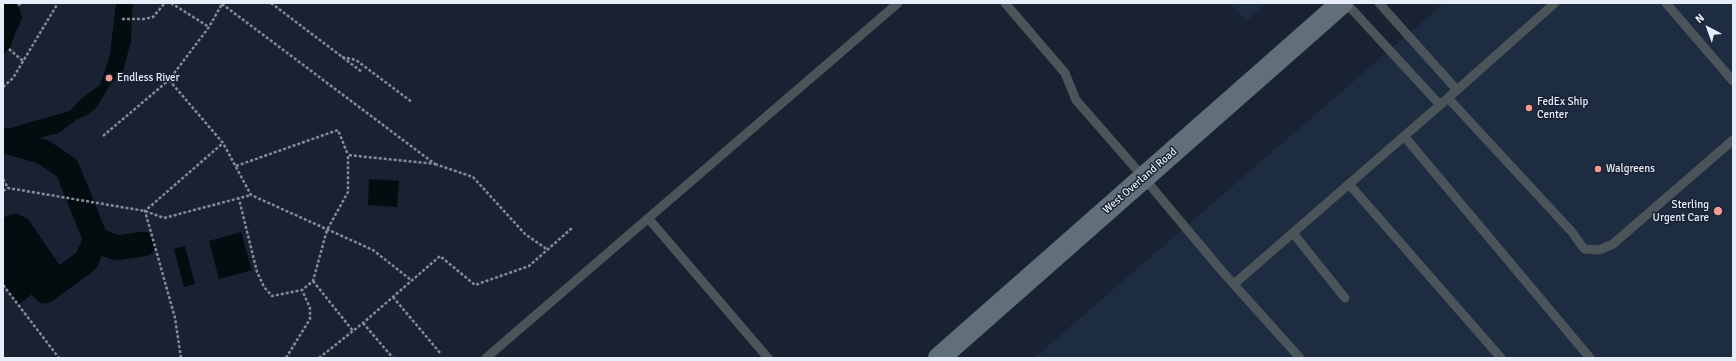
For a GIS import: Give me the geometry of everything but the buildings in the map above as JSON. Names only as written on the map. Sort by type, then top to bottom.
[{"type":"street","name":"West Overland Road","points":[[939,358],[1342,3]]},
{"type":"lane","points":[[486,358],[898,3]]},
{"type":"lane","points":[[1004,3],[1065,73],[1076,100],[1113,145],[1144,178],[1234,284],[1300,358]]},
{"type":"lane","points":[[1346,3],[1440,105]]},
{"type":"lane","points":[[1379,3],[1457,90]]},
{"type":"lane","points":[[1234,284],[1555,3]]},
{"type":"lane","points":[[1666,3],[1733,81]]},
{"type":"lane","points":[[1448,98],[1572,232],[1584,249],[1599,250],[1613,244],[1733,140]]},
{"type":"lane","points":[[1404,136],[1590,358]]},
{"type":"lane","points":[[1349,184],[1501,358]]},
{"type":"lane","points":[[648,218],[768,358]]},
{"type":"lane","points":[[1293,233],[1345,298]]},
{"type":"path","points":[[18,5],[22,3]]},
{"type":"path","points":[[3,87],[13,78],[58,3]]},
{"type":"path","points":[[122,19],[144,19],[153,17],[165,3]]},
{"type":"path","points":[[172,3],[209,27]]},
{"type":"path","points":[[271,3],[362,72]]},
{"type":"path","points":[[102,136],[169,80],[209,27],[222,4],[434,164]]},
{"type":"path","points":[[9,49],[23,61]]},
{"type":"path","points":[[342,57],[356,60],[412,102]]},
{"type":"path","points":[[169,80],[223,143],[251,195],[373,250],[412,280]]},
{"type":"path","points":[[236,166],[338,130],[348,155],[348,192],[327,230],[313,281],[302,290],[272,296],[264,287],[257,272],[239,199]]},
{"type":"path","points":[[145,211],[223,143]]},
{"type":"path","points":[[348,155],[434,164],[473,177],[525,234],[548,250]]},
{"type":"path","points":[[3,179],[8,188]]},
{"type":"path","points":[[3,191],[8,188],[62,197],[145,211],[164,218],[251,195]]},
{"type":"path","points":[[145,211],[175,318],[180,358]]},
{"type":"path","points":[[319,358],[363,323],[440,256],[475,285],[529,266],[572,228]]},
{"type":"path","points":[[313,281],[353,331]]},
{"type":"path","points":[[3,285],[59,358]]},
{"type":"path","points":[[286,358],[310,319],[310,308],[302,290]]},
{"type":"path","points":[[392,297],[441,354]]},
{"type":"path","points":[[363,323],[393,358]]},
{"type":"shaded area","points":[[3,3],[16,3],[20,9],[22,19],[11,46],[3,55]]},
{"type":"shaded area","name":"Endless River","points":[[116,3],[134,3],[132,10],[131,41],[123,71],[110,85],[96,108],[87,115],[76,120],[59,133],[3,147],[3,130],[70,111],[81,99],[100,85],[110,55]]},
{"type":"shaded area","points":[[1230,3],[1267,3],[1246,21]]},
{"type":"shaded area","points":[[1444,3],[1733,3],[1733,358],[1034,358]]},
{"type":"shaded area","points":[[369,179],[399,181],[397,207],[368,205]]},
{"type":"shaded area","points":[[16,213],[28,219],[63,270],[18,305],[3,282],[3,219]]},
{"type":"shaded area","points":[[241,232],[252,270],[219,279],[209,241]]},
{"type":"shaded area","points":[[185,246],[195,284],[184,287],[174,249]]},
{"type":"waterway","points":[[3,140],[43,152],[67,168],[96,240],[86,261],[45,291],[22,260]]},
{"type":"waterway","points":[[96,240],[117,248],[143,244]]},
{"type":"place","name":"Endless River","points":[[109,78]]},
{"type":"place","name":"FedEx Ship Center","points":[[1529,108]]},
{"type":"place","name":"Walgreens","points":[[1598,169]]},
{"type":"place","name":"Sterling Urgent Care","points":[[1718,211]]}]
